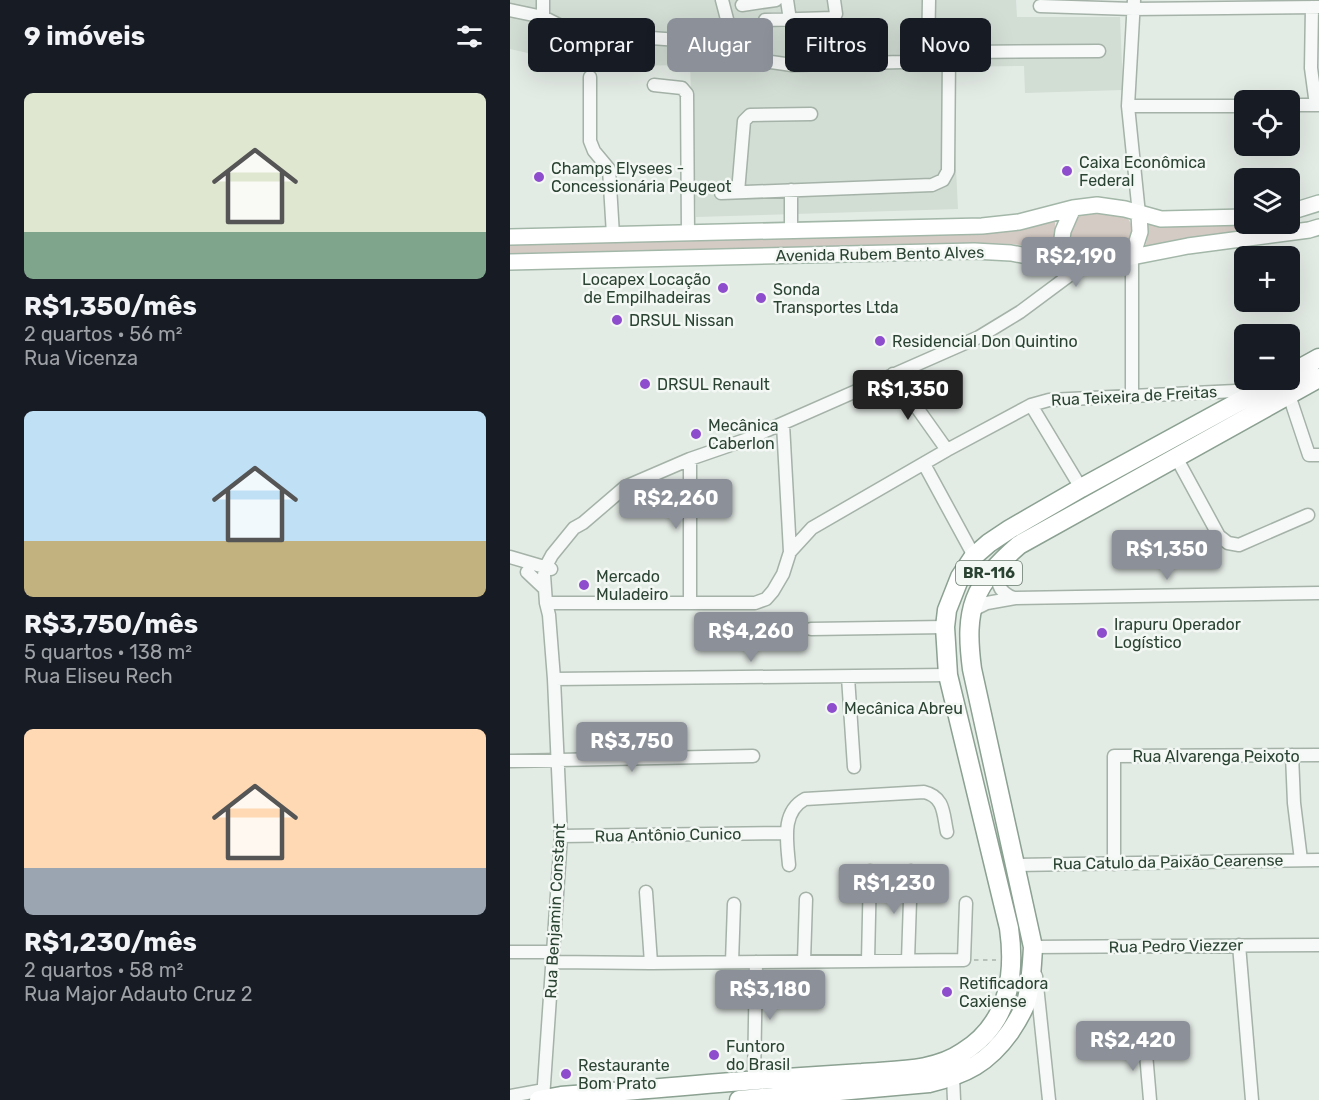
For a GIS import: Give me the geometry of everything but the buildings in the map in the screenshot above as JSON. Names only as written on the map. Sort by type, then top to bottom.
[{"type":"highway","points":[[1300,368],[1319,358]]},
{"type":"highway","name":"BR-116","points":[[1300,383],[1319,378]]},
{"type":"highway","name":"BR-116","points":[[535,1096],[912,1069],[947,1062],[975,1044],[1000,1014],[1011,974],[1012,950],[1009,928],[948,675],[945,627],[947,610],[960,577],[974,556],[1010,529],[1259,390]]},
{"type":"highway","name":"BR-116","points":[[739,1100],[858,1095],[929,1083],[953,1077],[987,1059],[1001,1044],[1016,1023],[1025,1004],[1031,981],[1033,947],[972,669],[969,627],[971,611],[980,586],[999,562],[1019,545],[1051,525],[1176,457],[1279,390]]},
{"type":"main road","points":[[1300,209],[1319,203]]},
{"type":"main road","name":"Avenida Rubem Bento Alves","points":[[510,237],[982,226],[1019,222],[1073,208],[1097,205],[1111,206],[1161,219],[1234,217]]},
{"type":"main road","points":[[1054,265],[1063,231],[1073,208]]},
{"type":"main road","points":[[1132,257],[1140,232],[1139,214]]},
{"type":"main road","name":"Avenida Rubem Bento Alves","points":[[510,262],[974,251],[1011,253],[1054,265],[1132,257],[1188,246],[1316,227]]},
{"type":"street","points":[[543,0],[543,17]]},
{"type":"street","points":[[722,0],[727,18]]},
{"type":"street","points":[[742,5],[776,0]]},
{"type":"street","points":[[787,0],[789,18]]},
{"type":"street","points":[[833,18],[836,14],[834,0]]},
{"type":"street","points":[[929,0],[929,18]]},
{"type":"street","points":[[1040,6],[1133,4],[1316,7],[1311,68],[1317,105],[1300,105]]},
{"type":"street","points":[[1133,4],[1128,106],[1139,214]]},
{"type":"street","points":[[510,10],[543,17],[565,28],[596,34],[667,39]]},
{"type":"street","points":[[991,52],[1099,51]]},
{"type":"street","points":[[773,62],[792,65],[900,62]]},
{"type":"street","points":[[721,193],[932,185],[943,180],[948,171],[949,72]]},
{"type":"street","points":[[590,77],[590,141],[594,151],[609,169],[613,235]]},
{"type":"street","points":[[654,85],[682,88],[687,94],[688,233]]},
{"type":"street","points":[[1128,106],[1234,106]]},
{"type":"street","points":[[738,192],[746,118],[750,115],[811,114]]},
{"type":"street","points":[[791,190],[791,231]]},
{"type":"street","points":[[1132,257],[1132,395]]},
{"type":"street","points":[[548,572],[552,555],[574,528],[626,488],[690,459],[783,424],[979,337],[1020,312],[1086,263]]},
{"type":"street","points":[[1049,289],[1054,265]]},
{"type":"street","points":[[893,374],[947,450]]},
{"type":"street","name":"Rua Teixeira de Freitas","points":[[690,602],[755,603],[766,599],[783,574],[790,552],[812,528],[947,450],[1031,405],[1049,400],[1240,390]]},
{"type":"street","points":[[1285,390],[1309,455],[1319,455]]},
{"type":"street","points":[[1031,405],[1081,488]]},
{"type":"street","points":[[783,424],[790,552]]},
{"type":"street","points":[[1176,457],[1219,536],[1228,543],[1239,545],[1308,515]]},
{"type":"street","points":[[549,607],[690,602],[690,459]]},
{"type":"street","points":[[924,464],[974,556]]},
{"type":"street","points":[[548,572],[580,531],[583,523]]},
{"type":"street","points":[[526,567],[552,555]]},
{"type":"street","points":[[510,557],[526,567],[545,589]]},
{"type":"street","points":[[999,562],[1000,588],[1004,594],[1015,598]]},
{"type":"street","points":[[510,565],[548,572]]},
{"type":"street","name":"Rua Benjamin Constant","points":[[548,572],[545,589],[549,607]]},
{"type":"street","name":"Rua Benjamin Constant","points":[[535,1096],[553,957],[561,836],[548,572]]},
{"type":"street","points":[[971,611],[987,603],[1015,598],[1319,594]]},
{"type":"street","points":[[811,629],[945,627]]},
{"type":"street","points":[[554,680],[948,675]]},
{"type":"street","points":[[848,677],[854,767]]},
{"type":"street","points":[[1292,755],[1294,803],[1301,860]]},
{"type":"street","name":"Rua Alvarenga Peixoto","points":[[1114,864],[1114,756],[1319,755]]},
{"type":"street","points":[[510,761],[753,756]]},
{"type":"street","points":[[789,865],[781,833],[795,804],[805,799],[924,792],[933,795],[938,800],[942,807],[947,832]]},
{"type":"street","name":"Rua Antônio Cunico","points":[[561,836],[781,833]]},
{"type":"street","name":"Rua Catulo da Paixão Cearense","points":[[1016,865],[1319,860]]},
{"type":"street","points":[[868,961],[870,871]]},
{"type":"street","points":[[908,960],[910,871]]},
{"type":"street","points":[[646,892],[651,963]]},
{"type":"street","points":[[804,961],[806,899]]},
{"type":"street","points":[[510,952],[651,963],[964,960],[966,903]]},
{"type":"street","points":[[732,962],[734,904]]},
{"type":"street","points":[[1239,945],[1252,1100]]},
{"type":"street","name":"Rua Pedro Viezzer","points":[[1033,947],[1319,945]]},
{"type":"street","points":[[1033,947],[1049,1100]]},
{"type":"street","points":[[754,1080],[756,962]]},
{"type":"street","points":[[1145,1042],[1150,1100]]},
{"type":"street","points":[[953,1077],[954,1100]]},
{"type":"street","points":[[510,1096],[535,1096]]},
{"type":"shaded area","points":[[510,0],[1016,0],[1017,17],[1120,17],[1123,90],[1025,93],[1024,66],[991,66],[991,18],[900,18],[900,72],[951,72],[958,209],[696,217],[690,72],[773,72],[773,18],[667,18],[667,65],[655,66],[655,18],[528,18],[528,53],[510,49]]},
{"type":"shaded area","points":[[1088,211],[1124,215],[1131,223],[1133,233],[1132,240],[1126,248],[1106,255],[1084,251],[1076,245],[1071,237],[1072,227],[1078,217]]},
{"type":"shaded area","points":[[1055,218],[1058,249],[970,243],[510,255],[510,242]]},
{"type":"shaded area","points":[[1146,225],[1234,225],[1234,232],[1145,248],[1148,235]]},
{"type":"place","name":"Caixa Econômica Federal","points":[[1067,171]]},
{"type":"place","name":"Champs Elysees - Concessionária Peugeot","points":[[539,177]]},
{"type":"place","name":"Locapex Locação de Empilhadeiras","points":[[723,288]]},
{"type":"place","name":"Sonda Transportes Ltda","points":[[761,298]]},
{"type":"place","name":"DRSUL Nissan","points":[[617,320]]},
{"type":"place","name":"Residencial Don Quintino","points":[[880,341]]},
{"type":"place","name":"DRSUL Renault","points":[[645,384]]},
{"type":"place","name":"Mecânica Caberlon","points":[[696,434]]},
{"type":"place","name":"Mercado Muladeiro","points":[[584,585]]},
{"type":"place","name":"Irapuru Operador Logístico","points":[[1102,633]]},
{"type":"place","name":"Mecânica Abreu","points":[[832,708]]},
{"type":"place","name":"Retificadora Caxiense","points":[[947,992]]},
{"type":"place","name":"Funtoro do Brasil","points":[[714,1055]]},
{"type":"place","name":"Restaurante Bom Prato","points":[[566,1074]]}]
